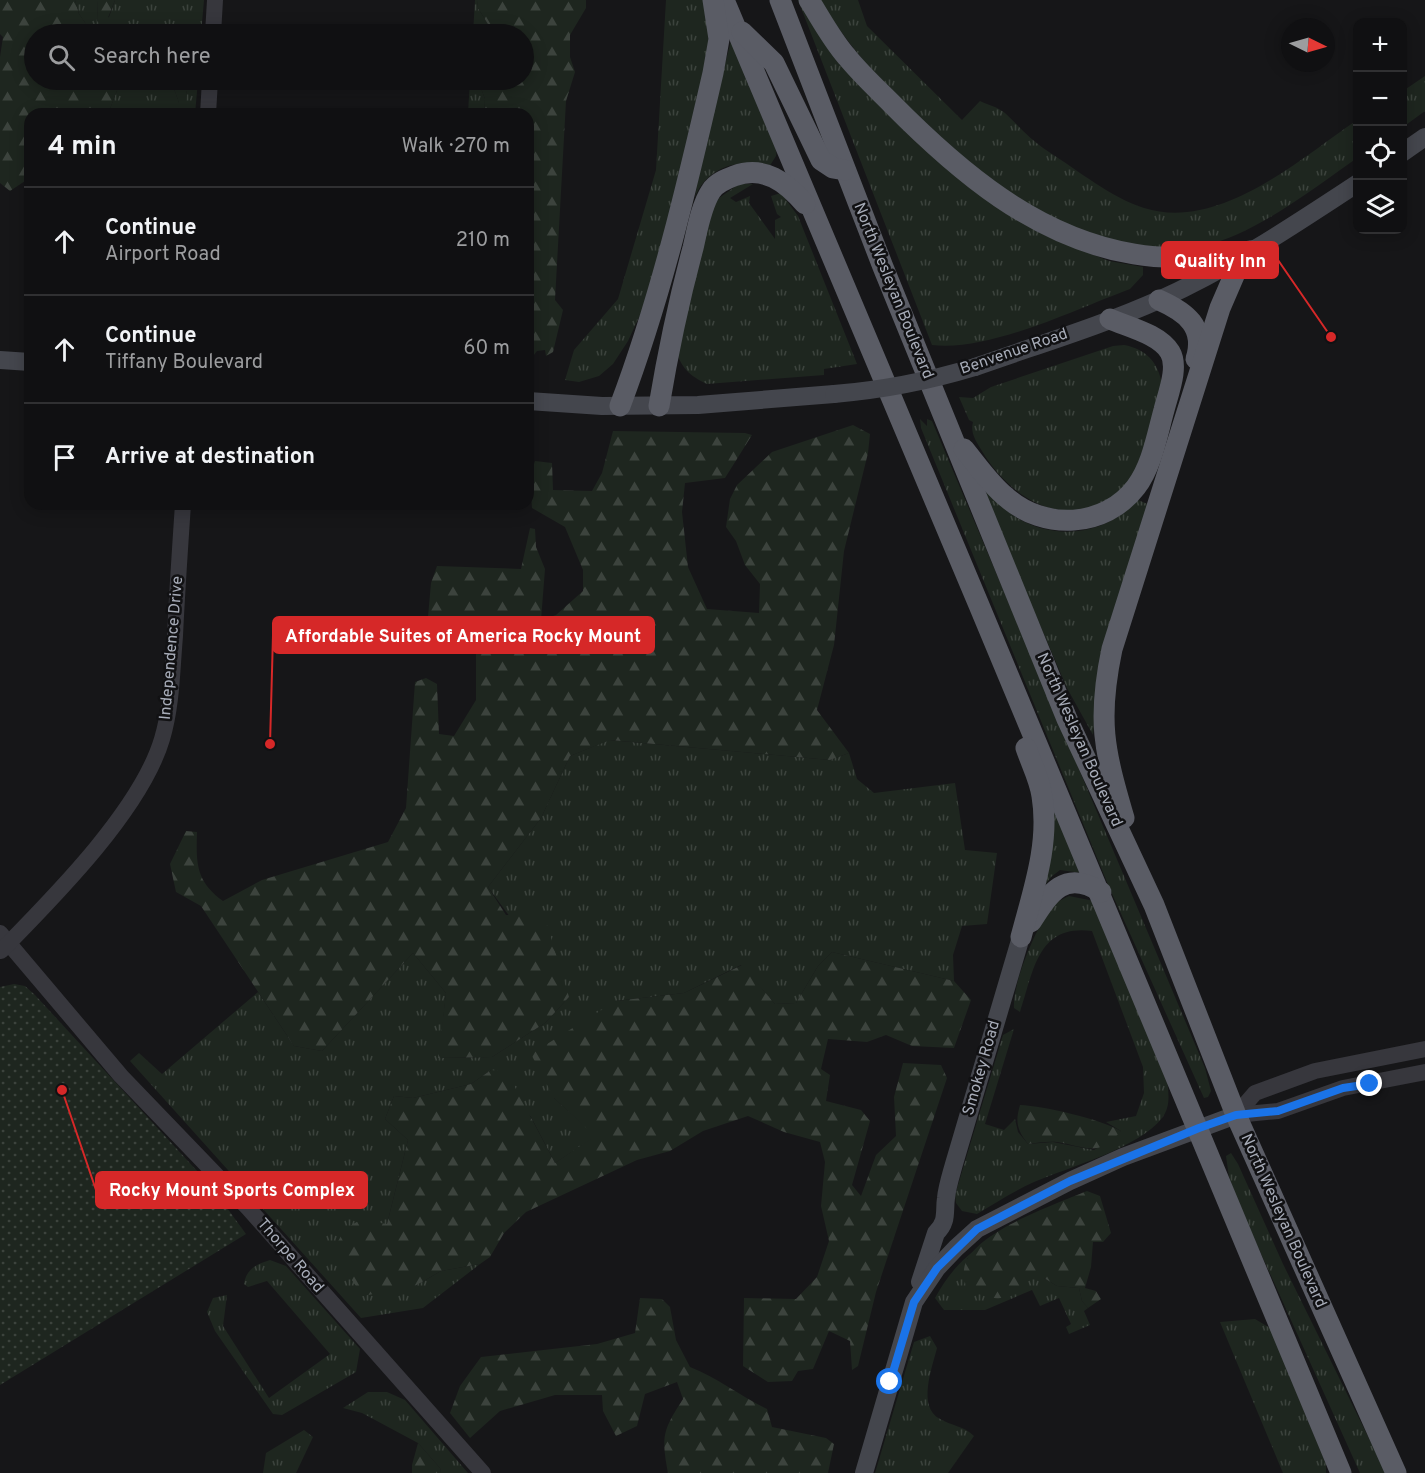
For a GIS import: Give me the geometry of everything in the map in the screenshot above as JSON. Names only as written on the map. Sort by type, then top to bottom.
[{"type":"highway","points":[[620,406],[647,336],[662,285],[713,73],[719,39],[713,0]]},
{"type":"highway","points":[[724,0],[1101,891],[1341,1473]]},
{"type":"highway","name":"North Wesleyan Boulevard","points":[[780,0],[845,170],[1067,719],[1160,918],[1236,1115],[1396,1473]]},
{"type":"highway","points":[[809,0],[846,57],[901,113],[972,177],[1016,209],[1041,223],[1087,242],[1132,254],[1183,259],[1247,254]]},
{"type":"highway","points":[[735,26],[774,63],[821,160],[833,168],[845,170]]},
{"type":"highway","points":[[659,406],[673,325],[695,238],[711,191],[724,179],[745,172],[756,173],[766,174],[789,185],[805,204],[830,254]]},
{"type":"highway","points":[[1144,885],[1106,756],[1102,724],[1105,683],[1122,614],[1220,308],[1247,254]]},
{"type":"highway","points":[[1159,300],[1181,310],[1191,319],[1198,332],[1200,348],[1185,398],[1180,433]]},
{"type":"highway","points":[[950,431],[1006,498],[1026,511],[1051,520],[1075,521],[1115,508],[1137,486],[1145,470],[1171,386],[1173,366],[1170,352],[1157,340],[1110,319]]},
{"type":"highway","points":[[991,632],[1042,794],[1045,822],[1041,859],[1020,937]]},
{"type":"highway","points":[[1020,937],[1050,894],[1063,885],[1075,882],[1090,884],[1101,891]]},
{"type":"main road","points":[[1407,150],[1425,137]]},
{"type":"main road","name":"Benvenue Road","points":[[534,401],[620,406],[698,405],[876,390],[942,378],[1159,300],[1247,254],[1353,186]]},
{"type":"main road","points":[[0,360],[24,362]]},
{"type":"main road","name":"Smokey Road","points":[[864,1473],[936,1233],[942,1228],[948,1210],[945,1199],[1020,937]]},
{"type":"main road","points":[[914,1302],[937,1268],[977,1229],[1080,1176],[1236,1115]]},
{"type":"street","points":[[214,24],[215,0]]},
{"type":"street","points":[[208,108],[209,90]]},
{"type":"street","name":"Independence Drive","points":[[3,943],[84,861],[125,811],[148,773],[162,740],[170,700],[183,510]]},
{"type":"street","name":"Thorpe Road","points":[[3,943],[122,1076],[248,1208],[483,1473]]},
{"type":"street","points":[[1236,1115],[1255,1093],[1315,1071],[1425,1049]]},
{"type":"street","points":[[1236,1115],[1278,1111],[1343,1088],[1425,1072]]},
{"type":"green space","points":[[0,0],[75,0],[79,14],[86,24],[24,24],[24,90],[117,90],[110,108],[24,108],[24,182],[10,191],[0,183],[0,57],[3,37],[0,34]]},
{"type":"green space","points":[[75,0],[98,0],[97,21],[109,17],[115,0],[204,0],[202,24],[86,24],[79,14]]},
{"type":"green space","points":[[98,0],[115,0],[106,24],[100,24],[97,21]]},
{"type":"green space","points":[[475,0],[477,0],[478,8],[488,24],[474,24]]},
{"type":"green space","points":[[477,0],[586,0],[586,8],[570,35],[570,57],[575,72],[566,101],[555,300],[563,310],[553,352],[546,356],[545,350],[537,351],[534,355],[534,108],[484,108],[485,99],[482,90],[534,90],[534,24],[488,24],[478,8]]},
{"type":"green space","points":[[666,0],[705,0],[710,51],[652,289],[628,341],[613,364],[599,376],[579,382],[565,380],[574,350],[618,299],[656,170]]},
{"type":"green space","points":[[798,0],[804,0],[838,56],[1049,237],[1109,261],[1143,267],[1143,275],[1130,289],[1005,336],[955,345],[932,345]]},
{"type":"green space","points":[[820,0],[858,0],[867,26],[962,120],[980,101],[996,108],[1005,113],[1030,138],[1049,152],[1107,190],[1144,208],[1172,213],[1201,210],[1229,201],[1257,188],[1284,171],[1353,123],[1353,161],[1284,209],[1224,240],[1192,247],[1165,249],[1136,248],[1109,243],[1057,221],[1017,198],[978,171],[906,107],[873,72],[844,36]]},
{"type":"green space","points":[[731,41],[777,147],[776,156],[769,167],[747,163],[736,164],[716,172],[700,187],[695,197],[705,140]]},
{"type":"green space","points":[[1425,76],[1425,111],[1407,124],[1407,88]]},
{"type":"green space","points":[[117,90],[174,90],[179,103],[187,94],[186,90],[197,90],[196,108],[110,108]]},
{"type":"green space","points":[[174,90],[186,90],[186,104],[179,103]]},
{"type":"green space","points":[[469,90],[482,90],[485,99],[484,108],[468,108]]},
{"type":"green space","points":[[739,184],[753,184],[730,198],[736,202],[750,196],[749,203],[775,239],[775,220],[781,217],[777,214],[771,196],[781,193],[798,216],[857,364],[824,369],[824,375],[707,384],[684,367],[676,350],[711,209],[719,198]]},
{"type":"green space","points":[[1124,345],[1145,353],[1150,358],[1162,384],[1147,442],[1130,479],[1124,487],[1103,502],[1085,509],[1068,511],[1034,502],[1018,492],[1004,480],[982,451],[973,433],[973,422],[969,420],[959,397],[973,398],[991,387],[1113,346]]},
{"type":"green space","points":[[920,419],[927,426],[927,419],[932,421],[1205,1068],[1211,1091],[1208,1097],[1204,1098],[1109,887],[921,428]]},
{"type":"green space","points":[[853,425],[870,434],[868,453],[844,551],[834,645],[817,710],[849,753],[830,760],[610,740],[570,756],[541,818],[488,887],[506,915],[544,915],[569,997],[545,1023],[492,1057],[438,1058],[446,993],[413,953],[322,1051],[294,1046],[201,906],[176,892],[170,864],[186,831],[197,832],[198,863],[203,879],[214,894],[223,901],[262,880],[388,842],[406,808],[415,682],[426,678],[437,684],[439,734],[454,736],[476,700],[476,653],[425,651],[431,583],[437,566],[521,569],[530,528],[535,529],[536,547],[545,569],[541,620],[556,615],[583,591],[583,570],[565,527],[534,509],[534,464],[535,461],[552,463],[553,490],[592,491],[602,473],[613,431],[752,435],[725,478],[685,483],[682,512],[688,567],[707,609],[759,613],[760,584],[745,565],[736,541],[726,527],[730,499],[737,485],[772,452]]},
{"type":"green space","points":[[980,485],[1019,519],[1034,526],[1066,532],[1097,527],[1126,511],[1138,500],[1150,505],[1100,676],[1093,735],[1067,688]]},
{"type":"green space","points":[[609,740],[830,760],[849,753],[857,779],[874,793],[955,783],[965,850],[997,853],[987,924],[962,926],[953,955],[954,981],[832,952],[818,966],[796,1003],[775,1004],[741,965],[684,993],[616,1001],[554,1098],[596,1136],[555,1163],[531,1117],[491,1070],[471,1084],[413,1098],[394,1096],[385,1119],[408,1140],[387,1224],[415,1286],[441,1271],[480,1264],[423,1308],[361,1318],[130,1061],[139,1053],[162,1074],[258,992],[294,1046],[322,1051],[413,953],[446,993],[439,1058],[492,1057],[545,1023],[569,997],[488,887],[541,818],[570,756]]},
{"type":"green space","points":[[1050,795],[1082,873],[1060,870],[1051,877],[1040,892]]},
{"type":"green space","points":[[1069,896],[1094,901],[1166,1073],[1169,1097],[1167,1108],[1162,1118],[1137,1139],[1102,1156],[1034,1182],[977,1214],[962,1211],[956,1203],[955,1195],[1003,1035],[1014,1029],[985,1124],[1004,1130],[1015,1119],[1018,1132],[1028,1144],[1053,1142],[1094,1150],[1121,1131],[1106,1122],[1136,1116],[1144,1093],[1143,1067],[1092,931],[1074,931],[1060,935],[1049,943],[1034,967],[1020,1012],[1014,1008],[1017,984],[1034,937],[1049,911],[1056,903]]},
{"type":"green space","points":[[832,952],[954,981],[971,1000],[954,1048],[912,1046],[886,1035],[867,1042],[828,1039],[821,1069],[830,1075],[826,1101],[861,1110],[870,1121],[852,1185],[861,1196],[876,1155],[896,1136],[894,1097],[903,1063],[941,1065],[947,1078],[876,1292],[858,1366],[852,1370],[850,1341],[829,1331],[813,1369],[798,1371],[792,1381],[768,1382],[743,1366],[744,1298],[796,1299],[817,1277],[829,1241],[821,1206],[825,1162],[820,1142],[784,1132],[748,1116],[703,1131],[670,1151],[637,1160],[526,1212],[504,1233],[490,1257],[480,1264],[441,1271],[415,1286],[363,1296],[332,1252],[345,1229],[360,1220],[387,1224],[408,1140],[385,1119],[394,1096],[413,1098],[471,1084],[491,1070],[507,1072],[555,1163],[595,1136],[554,1098],[531,1054],[616,1001],[684,993],[742,965],[775,1004],[796,1003],[818,966]]},
{"type":"green space","points":[[14,984],[25,986],[35,995],[211,1186],[246,1234],[0,1385],[0,987]]},
{"type":"green space","points":[[1020,1105],[1072,1114],[1121,1131],[1098,1148],[1053,1142],[1028,1144],[1018,1126]]},
{"type":"green space","points":[[1231,1153],[1386,1473],[1360,1473],[1244,1216],[1229,1177],[1226,1156]]},
{"type":"green space","points":[[1087,1191],[1100,1196],[1111,1233],[1103,1242],[1093,1242],[1091,1267],[1085,1288],[1096,1291],[1101,1299],[1088,1308],[1082,1301],[1079,1288],[1057,1286],[1044,1278],[1024,1278],[1012,1294],[998,1298],[982,1295],[966,1287],[965,1263],[975,1249],[988,1238],[1021,1219]]},
{"type":"green space","points":[[984,1243],[967,1259],[1023,1278],[1044,1278],[1057,1286],[1079,1288],[1082,1301],[1088,1308],[1084,1311],[1090,1325],[1069,1334],[1066,1327],[1071,1324],[1059,1298],[1040,1306],[1032,1290],[985,1310],[944,1310],[935,1298],[940,1289],[956,1268]]},
{"type":"green space","points":[[270,1260],[286,1266],[360,1349],[356,1372],[282,1415],[273,1414],[215,1331],[207,1312],[213,1298],[227,1295],[223,1326],[269,1398],[330,1354],[267,1281],[248,1287],[244,1284],[247,1274],[253,1268]]},
{"type":"green space","points":[[640,1298],[662,1299],[670,1307],[676,1340],[690,1367],[767,1409],[772,1427],[826,1438],[834,1444],[828,1473],[668,1473],[665,1434],[671,1418],[683,1399],[677,1382],[645,1394],[637,1426],[616,1436],[603,1411],[602,1395],[555,1395],[500,1411],[470,1438],[450,1413],[460,1386],[481,1357],[597,1344],[635,1333]]},
{"type":"green space","points":[[1255,1319],[1270,1328],[1326,1464],[1326,1473],[1283,1473],[1220,1322]]},
{"type":"green space","points":[[930,1336],[937,1348],[928,1386],[929,1406],[940,1419],[974,1436],[948,1473],[875,1473],[914,1342]]},
{"type":"green space","points":[[368,1392],[387,1392],[405,1400],[468,1473],[441,1473],[440,1468],[418,1443],[362,1413],[343,1408]]},
{"type":"green space","points":[[304,1430],[313,1437],[296,1473],[263,1473],[266,1453]]},
{"type":"green space","points":[[418,1443],[440,1468],[441,1473],[412,1473]]},
{"type":"place","name":"Quality Inn","points":[[1331,337]]},
{"type":"place","name":"Affordable Suites of America Rocky Mount","points":[[270,744]]},
{"type":"place","name":"Rocky Mount Sports Complex","points":[[62,1090]]},
{"type":"route","points":[[890,1382],[914,1302],[937,1268],[977,1229],[1070,1181],[1199,1128],[1236,1115],[1278,1111],[1343,1088],[1370,1084]]}]
